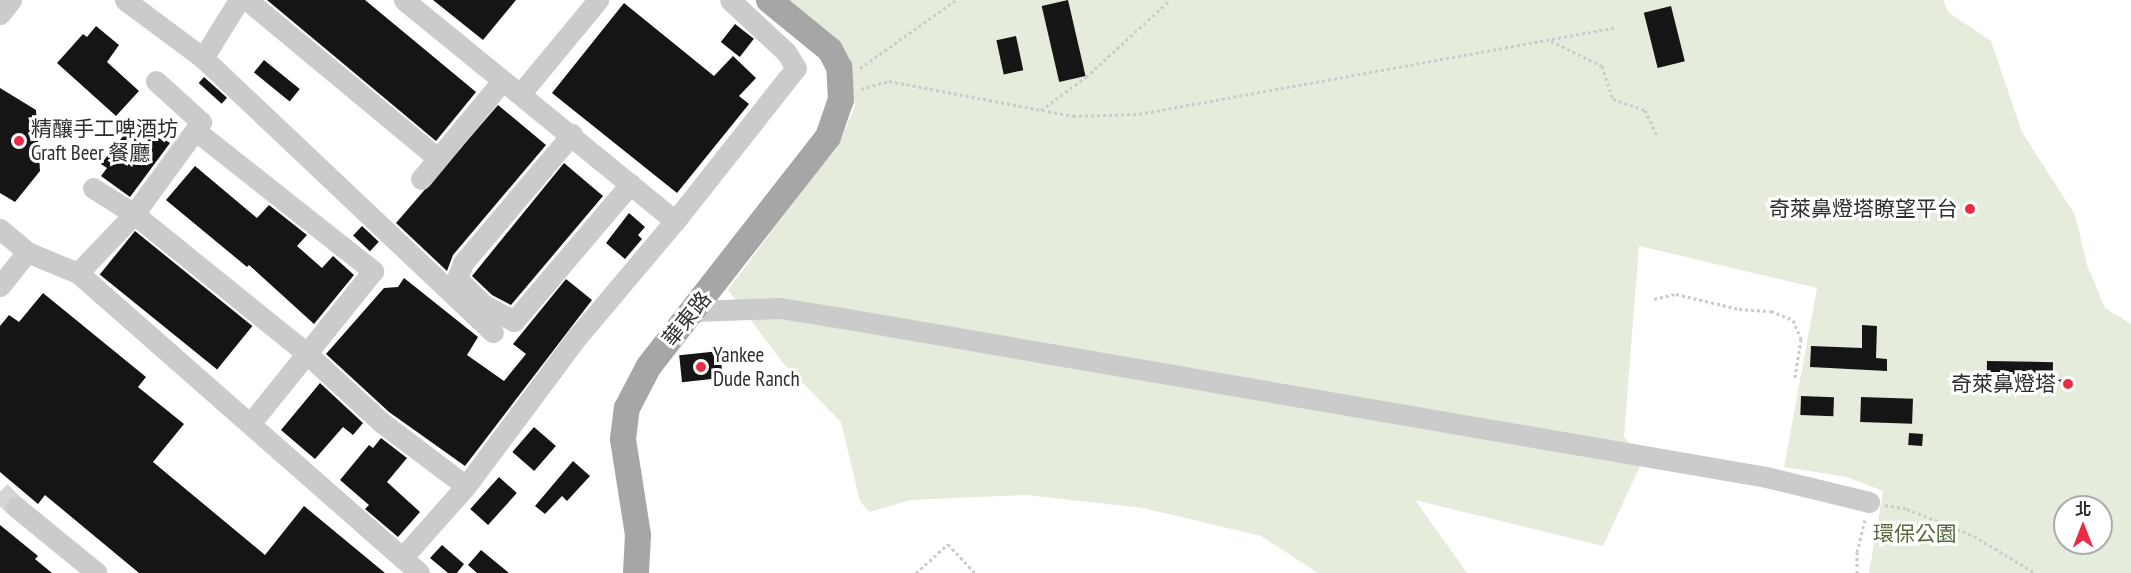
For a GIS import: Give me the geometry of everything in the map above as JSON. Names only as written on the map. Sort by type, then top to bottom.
[{"type":"main road","points":[[769,0],[830,50],[839,67],[842,95]]},
{"type":"main road","name":"華東路","points":[[636,573],[638,535],[623,439],[627,408],[649,366],[695,311],[828,137],[842,95]]},
{"type":"street","points":[[0,14],[11,0]]},
{"type":"street","points":[[125,0],[202,58],[493,332]]},
{"type":"street","points":[[202,58],[239,0]]},
{"type":"street","points":[[247,0],[437,158]]},
{"type":"street","points":[[404,0],[502,81],[521,93],[572,134],[675,221]]},
{"type":"street","points":[[521,93],[598,0]]},
{"type":"street","points":[[402,558],[466,486],[578,336],[675,221],[796,68],[786,52],[730,0]]},
{"type":"street","points":[[78,273],[134,214],[201,122],[194,112],[156,81]]},
{"type":"street","points":[[421,179],[502,81]]},
{"type":"street","points":[[196,131],[373,271],[251,423]]},
{"type":"street","points":[[572,134],[463,263],[457,279],[484,304],[514,321],[630,184]]},
{"type":"street","points":[[93,188],[134,214],[306,353],[381,423],[466,486]]},
{"type":"street","points":[[0,230],[27,252],[78,273],[419,573]]},
{"type":"street","points":[[0,286],[27,252]]},
{"type":"street","points":[[695,311],[780,308],[842,318],[1766,477],[1869,502]]},
{"type":"street","points":[[16,507],[97,573]]},
{"type":"path","points":[[842,95],[859,69],[956,0]]},
{"type":"path","points":[[1041,110],[1086,76],[1170,0]]},
{"type":"path","points":[[842,95],[889,81],[1073,116],[1139,114],[1617,27]]},
{"type":"path","points":[[1549,40],[1602,66],[1613,99],[1645,111],[1657,136]]},
{"type":"path","points":[[1654,299],[1676,294],[1739,309],[1771,311],[1793,320],[1801,339],[1795,378]]},
{"type":"path","points":[[1857,573],[1857,552],[1869,502],[1907,508],[1974,536],[2034,573]]},
{"type":"path","points":[[916,573],[948,544],[975,573]]},
{"type":"green space","name":"環保公園","points":[[780,0],[1943,0],[1949,13],[1991,41],[2022,132],[2075,215],[2087,265],[2105,308],[2131,324],[2131,573],[1869,573],[1883,491],[1847,477],[1784,467],[1817,288],[1639,246],[1624,436],[1642,462],[1603,546],[1415,500],[1467,573],[1318,573],[1261,536],[1143,508],[1026,495],[911,500],[869,512],[860,501],[841,422],[783,363],[728,290],[842,137],[855,106],[850,58]]},
{"type":"building","points":[[267,0],[365,0],[476,92],[436,141]]},
{"type":"building","points":[[433,0],[516,0],[483,40]]},
{"type":"building","points":[[1068,0],[1086,76],[1059,82],[1042,6]]},
{"type":"building","points":[[624,3],[714,76],[733,56],[756,78],[739,96],[749,104],[677,193],[552,93]]},
{"type":"building","points":[[1671,6],[1685,61],[1658,68],[1644,13]]},
{"type":"building","points":[[735,24],[754,39],[740,57],[721,42]]},
{"type":"building","points":[[96,26],[119,45],[107,62],[139,91],[116,116],[57,63],[83,34],[87,37]]},
{"type":"building","points":[[1016,36],[1023,70],[1004,74],[996,40]]},
{"type":"building","points":[[264,60],[300,89],[290,101],[254,72]]},
{"type":"building","points":[[204,77],[227,98],[222,104],[199,83]]},
{"type":"building","name":"精釀手工啤酒坊 Graft Beer 餐廳","points":[[0,88],[36,110],[40,171],[15,202],[0,193]]},
{"type":"building","points":[[498,105],[546,145],[453,255],[447,271],[396,223]]},
{"type":"building","points":[[135,121],[170,143],[130,197],[101,176],[107,168],[101,164]]},
{"type":"building","points":[[564,163],[603,196],[511,305],[492,295],[472,276]]},
{"type":"building","points":[[195,166],[257,218],[269,205],[307,235],[297,246],[322,268],[333,256],[354,275],[314,324],[249,265],[247,267],[166,200]]},
{"type":"building","points":[[629,213],[645,227],[638,235],[642,239],[625,259],[606,243]]},
{"type":"building","points":[[362,226],[379,242],[370,251],[353,236]]},
{"type":"building","points":[[135,231],[252,326],[217,370],[100,275]]},
{"type":"building","points":[[404,278],[478,337],[467,355],[504,381],[526,354],[513,344],[566,279],[592,300],[465,466],[389,412],[326,354],[384,288],[398,287]]},
{"type":"building","points":[[43,293],[146,377],[138,387],[184,424],[153,462],[265,555],[304,506],[385,573],[139,573],[45,495],[38,504],[0,472],[0,326],[9,315],[19,322]]},
{"type":"building","points":[[1862,325],[1877,326],[1876,358],[1887,359],[1887,371],[1810,367],[1811,346],[1862,348]]},
{"type":"building","name":"Yankee Dude Ranch","points":[[720,351],[723,378],[682,382],[679,355]]},
{"type":"building","points":[[1987,361],[2053,362],[2053,377],[1987,376]]},
{"type":"building","name":"奇萊鼻燈塔","points":[[2068,378],[2074,386],[2067,390],[2058,380]]},
{"type":"building","points":[[320,383],[363,423],[353,435],[343,427],[315,459],[281,430]]},
{"type":"building","points":[[1801,396],[1834,397],[1833,416],[1800,415]]},
{"type":"building","points":[[1861,397],[1913,399],[1912,424],[1860,422]]},
{"type":"building","points":[[534,427],[556,446],[534,471],[512,452]]},
{"type":"building","points":[[1909,433],[1923,434],[1922,446],[1908,445]]},
{"type":"building","points":[[381,438],[407,458],[387,482],[420,512],[398,537],[365,509],[369,505],[340,480],[369,445],[373,448]]},
{"type":"building","points":[[573,461],[590,476],[567,501],[562,496],[545,514],[535,506]]},
{"type":"building","points":[[499,477],[517,493],[488,525],[470,509]]},
{"type":"building","points":[[0,525],[38,556],[35,559],[52,573],[0,573]]},
{"type":"building","points":[[442,545],[464,564],[457,573],[448,573],[430,558]]},
{"type":"building","points":[[481,550],[509,573],[477,573],[468,565]]},
{"type":"tunnel","points":[[0,491],[16,507]]},
{"type":"place","name":"精釀手工啤酒坊 Graft Beer 餐廳","points":[[19,141]]},
{"type":"place","name":"奇萊鼻燈塔瞭望平台","points":[[1970,209]]},
{"type":"place","name":"Yankee Dude Ranch","points":[[701,367]]},
{"type":"place","name":"奇萊鼻燈塔","points":[[2068,384]]}]
